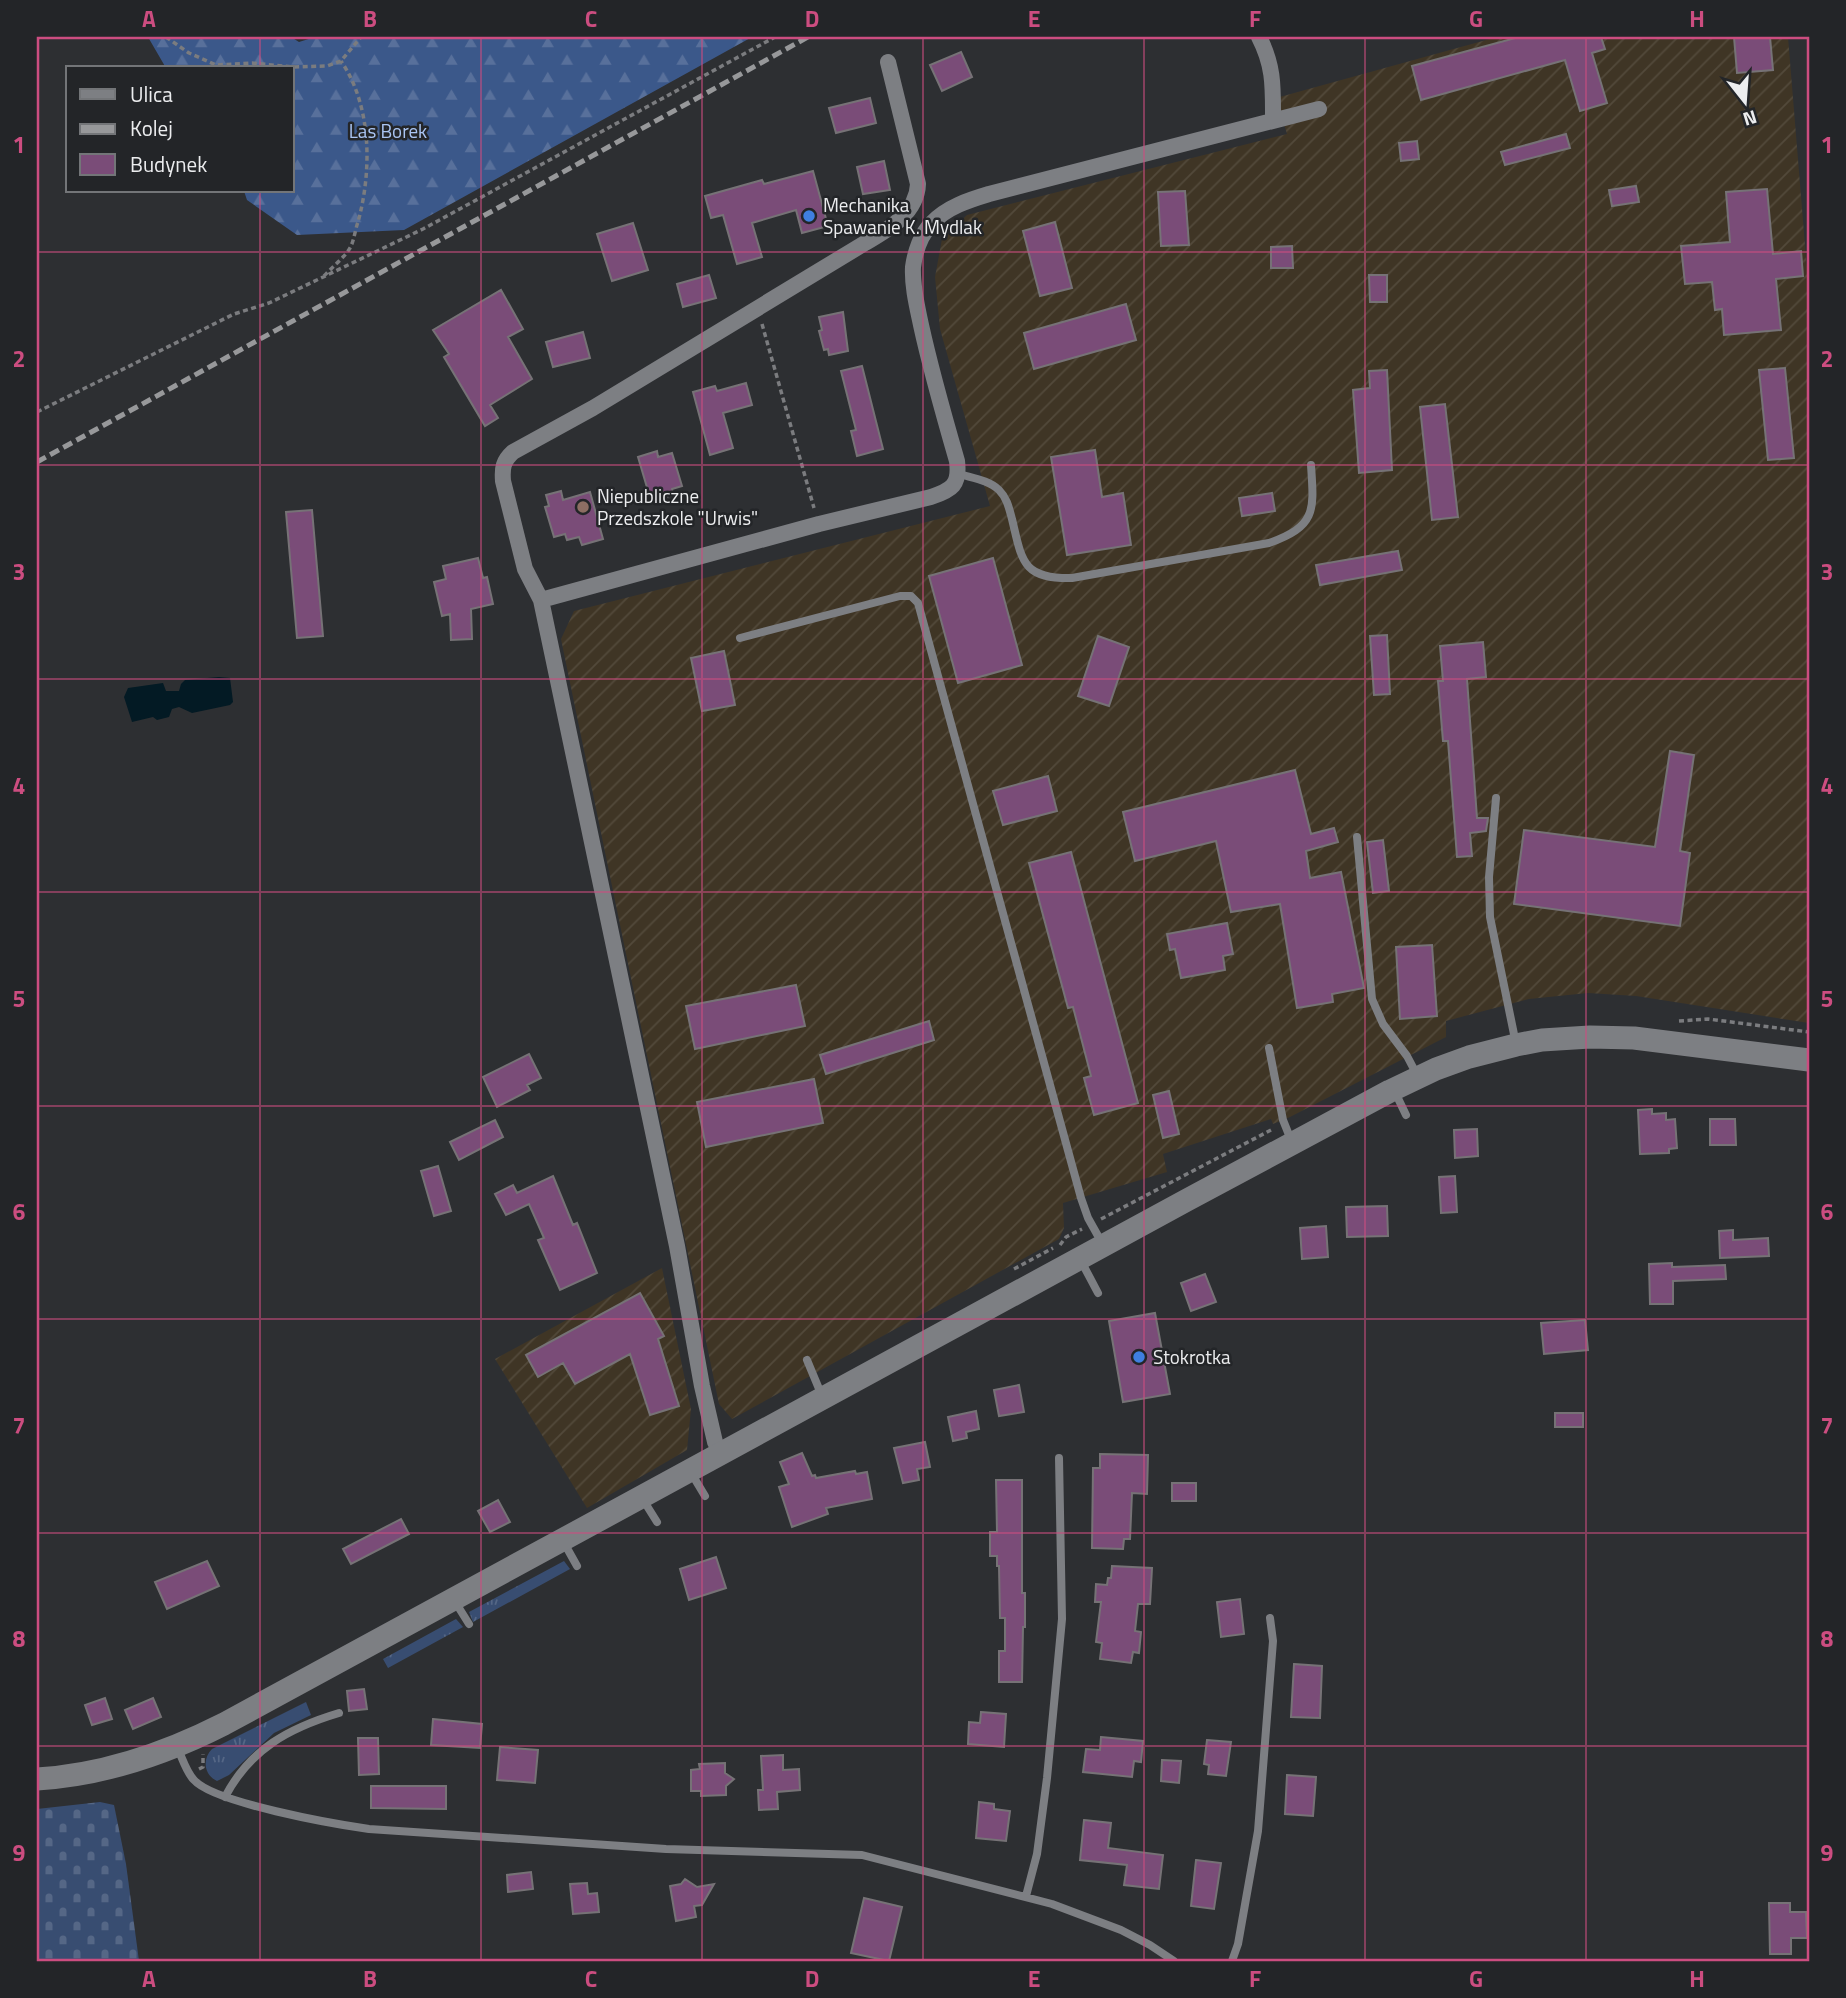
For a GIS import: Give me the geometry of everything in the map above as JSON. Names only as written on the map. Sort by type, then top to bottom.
[{"type":"main road","points":[[37,1779],[119,1766],[177,1747],[253,1710],[1418,1077],[1469,1057],[1561,1038],[1620,1037],[1809,1060]]},
{"type":"street","points":[[1259,37],[1271,63],[1273,119]]},
{"type":"street","points":[[721,1454],[715,1442],[705,1397],[677,1246],[541,600],[525,569],[502,469],[506,458],[513,452],[593,408],[887,230],[905,215],[918,197],[919,184],[888,62]]},
{"type":"street","points":[[541,600],[947,491],[955,484],[959,474],[932,374],[915,294],[913,267],[916,250],[931,223],[964,202],[989,194],[1319,109]]},
{"type":"lane","points":[[959,474],[996,487],[1004,496],[1027,566],[1037,575],[1072,578],[1269,543],[1289,536],[1304,523],[1314,507],[1311,465]]},
{"type":"lane","points":[[740,638],[900,596],[911,596],[918,603],[1081,1198],[1103,1246]]},
{"type":"lane","points":[[1496,798],[1489,877],[1490,917],[1517,1045]]},
{"type":"lane","points":[[1357,837],[1372,999],[1383,1024],[1407,1056],[1418,1077]]},
{"type":"lane","points":[[1269,1048],[1285,1126],[1293,1143]]},
{"type":"lane","points":[[1393,1089],[1406,1115]]},
{"type":"lane","points":[[1080,1259],[1098,1293]]},
{"type":"lane","points":[[807,1360],[823,1399]]},
{"type":"lane","points":[[1026,1896],[1037,1854],[1062,1619],[1059,1458]]},
{"type":"lane","points":[[690,1471],[705,1496]]},
{"type":"lane","points":[[642,1497],[657,1522]]},
{"type":"lane","points":[[562,1541],[577,1566]]},
{"type":"lane","points":[[454,1600],[468,1624]]},
{"type":"lane","points":[[1232,1961],[1238,1944],[1258,1831],[1273,1641],[1270,1618]]},
{"type":"lane","points":[[225,1797],[238,1776],[275,1740],[306,1723],[339,1713]]},
{"type":"lane","points":[[177,1747],[192,1779],[205,1790],[345,1826],[666,1849],[862,1855],[1026,1896],[1121,1930],[1174,1961]]},
{"type":"path","points":[[166,37],[216,65],[252,63],[283,66]]},
{"type":"path","points":[[294,67],[327,66],[341,61],[361,37]]},
{"type":"path","points":[[37,412],[234,314],[269,303],[424,229],[775,37]]},
{"type":"path","points":[[323,277],[351,247],[365,196],[368,171],[362,111],[341,61]]},
{"type":"path","points":[[758,308],[819,524]]},
{"type":"shaded area","points":[[1497,37],[1788,37],[1809,294],[1809,1023],[1636,996],[1588,993],[1529,999],[1446,1021],[1446,1037],[1290,1117],[1273,1124],[1271,1119],[1163,1154],[1167,1172],[1063,1203],[1064,1228],[1059,1239],[732,1419],[719,1404],[561,639],[574,611],[990,506],[940,329],[935,277],[942,239],[967,215],[1287,134],[1276,98]]},
{"type":"shaded area","points":[[230,678],[233,702],[230,705],[192,713],[179,707],[172,709],[169,717],[157,720],[153,717],[132,722],[124,697],[128,688],[163,683],[166,691],[179,691],[185,680]]},
{"type":"shaded area","points":[[662,1268],[691,1409],[687,1450],[587,1508],[495,1359]]},
{"type":"green space","name":"Las Borek","points":[[148,37],[291,37],[299,42],[315,37],[752,37],[404,230],[297,235],[247,200],[244,192],[294,192],[294,66],[165,66]]},
{"type":"green space","points":[[564,1561],[570,1569],[473,1622],[469,1612]]},
{"type":"green space","points":[[456,1619],[463,1627],[388,1668],[383,1659]]},
{"type":"green space","points":[[306,1702],[311,1715],[274,1733],[229,1775],[217,1781],[209,1775],[206,1762],[212,1749]]},
{"type":"green space","points":[[100,1802],[114,1805],[126,1864],[139,1961],[37,1961],[37,1809]]},
{"type":"building","points":[[1519,37],[1601,37],[1605,49],[1592,53],[1607,103],[1580,111],[1565,60],[1421,100],[1412,66]]},
{"type":"building","points":[[1734,37],[1770,37],[1773,70],[1737,73]]},
{"type":"building","points":[[961,52],[972,77],[942,91],[930,65]]},
{"type":"building","points":[[870,98],[876,123],[836,133],[829,108]]},
{"type":"building","points":[[1566,134],[1570,148],[1505,165],[1501,152]]},
{"type":"building","points":[[1417,141],[1419,159],[1401,161],[1399,143]]},
{"type":"building","points":[[884,161],[890,190],[863,194],[857,167]]},
{"type":"building","points":[[813,171],[828,226],[802,233],[796,210],[752,223],[762,257],[737,264],[723,215],[711,218],[705,196],[762,180],[764,184]]},
{"type":"building","points":[[1636,186],[1639,202],[1612,206],[1609,190]]},
{"type":"building","points":[[1767,189],[1773,254],[1801,251],[1803,276],[1776,279],[1781,330],[1724,335],[1722,309],[1715,310],[1712,282],[1685,284],[1681,246],[1730,242],[1726,192]]},
{"type":"building","points":[[1185,191],[1189,245],[1161,246],[1158,192]]},
{"type":"building","points":[[1055,222],[1072,288],[1040,296],[1023,231]]},
{"type":"building","points":[[633,223],[648,270],[612,281],[597,234]]},
{"type":"building","points":[[1292,246],[1293,268],[1271,268],[1271,247]]},
{"type":"building","points":[[709,275],[716,298],[683,307],[677,284]]},
{"type":"building","points":[[1369,275],[1387,275],[1387,302],[1370,302]]},
{"type":"building","points":[[501,290],[523,329],[508,337],[532,379],[490,405],[498,418],[485,426],[444,357],[449,354],[433,330]]},
{"type":"building","points":[[1126,304],[1136,340],[1034,369],[1024,333]]},
{"type":"building","points":[[843,312],[848,351],[829,355],[828,349],[824,350],[819,331],[822,330],[819,317]]},
{"type":"building","points":[[583,332],[590,358],[553,367],[546,342]]},
{"type":"building","points":[[862,366],[883,449],[857,456],[851,431],[856,430],[841,371]]},
{"type":"building","points":[[1785,368],[1794,458],[1768,460],[1759,370]]},
{"type":"building","points":[[1387,370],[1392,470],[1359,473],[1353,390],[1370,388],[1369,371]]},
{"type":"building","points":[[746,383],[752,405],[723,413],[733,448],[710,455],[693,392],[715,386],[717,391]]},
{"type":"building","points":[[1445,404],[1458,517],[1432,520],[1420,407]]},
{"type":"building","points":[[1095,450],[1102,497],[1123,493],[1131,545],[1067,555],[1051,457]]},
{"type":"building","points":[[657,451],[658,457],[672,453],[682,486],[672,489],[673,495],[651,501],[638,457]]},
{"type":"building","points":[[561,491],[563,500],[590,492],[603,539],[582,545],[579,537],[567,540],[565,534],[554,537],[545,507],[549,506],[546,495]]},
{"type":"building","points":[[1272,493],[1275,511],[1242,516],[1239,498]]},
{"type":"building","points":[[312,510],[323,636],[297,638],[286,512]]},
{"type":"building","points":[[1398,551],[1402,570],[1320,585],[1316,565]]},
{"type":"building","points":[[478,558],[483,578],[487,577],[493,604],[471,609],[472,639],[451,640],[450,614],[442,616],[434,582],[446,579],[443,566]]},
{"type":"building","points":[[993,558],[1022,665],[958,683],[929,576]]},
{"type":"building","points":[[1387,635],[1390,694],[1374,695],[1370,636]]},
{"type":"building","points":[[1098,636],[1129,647],[1109,706],[1078,696]]},
{"type":"building","points":[[1483,642],[1486,677],[1467,679],[1477,818],[1488,818],[1486,831],[1470,833],[1472,856],[1457,857],[1448,741],[1443,741],[1438,681],[1443,681],[1440,646]]},
{"type":"building","points":[[724,651],[735,705],[702,711],[691,658]]},
{"type":"building","points":[[1670,751],[1694,755],[1680,851],[1690,853],[1680,926],[1514,904],[1524,830],[1655,847]]},
{"type":"building","points":[[1295,770],[1311,834],[1334,828],[1338,842],[1306,851],[1310,878],[1341,872],[1364,988],[1332,994],[1333,1002],[1297,1008],[1280,904],[1231,912],[1216,841],[1135,861],[1123,812]]},
{"type":"building","points":[[1048,776],[1057,811],[1003,825],[993,791]]},
{"type":"building","points":[[1383,840],[1389,891],[1373,893],[1367,842]]},
{"type":"building","points":[[1071,852],[1138,1103],[1094,1115],[1084,1078],[1091,1076],[1073,1007],[1068,1008],[1029,863]]},
{"type":"building","points":[[1227,923],[1233,954],[1223,956],[1225,970],[1181,978],[1175,949],[1170,950],[1167,934]]},
{"type":"building","points":[[1432,945],[1437,1016],[1400,1019],[1396,947]]},
{"type":"building","points":[[796,985],[805,1026],[695,1049],[686,1006]]},
{"type":"building","points":[[929,1021],[934,1040],[826,1074],[820,1055]]},
{"type":"building","points":[[529,1054],[541,1078],[527,1085],[530,1090],[497,1107],[483,1077]]},
{"type":"building","points":[[814,1079],[823,1123],[706,1147],[697,1102]]},
{"type":"building","points":[[1169,1091],[1179,1134],[1163,1138],[1153,1095]]},
{"type":"building","points":[[1652,1109],[1652,1114],[1666,1113],[1666,1120],[1675,1119],[1677,1148],[1669,1149],[1669,1153],[1640,1154],[1638,1110]]},
{"type":"building","points":[[1710,1119],[1735,1119],[1736,1145],[1710,1145]]},
{"type":"building","points":[[495,1120],[503,1137],[459,1160],[450,1142]]},
{"type":"building","points":[[1477,1129],[1478,1156],[1455,1158],[1454,1130]]},
{"type":"building","points":[[438,1166],[451,1211],[434,1216],[421,1171]]},
{"type":"building","points":[[553,1176],[573,1225],[577,1223],[597,1273],[560,1290],[538,1240],[544,1238],[529,1204],[506,1215],[495,1194],[513,1185],[517,1193]]},
{"type":"building","points":[[1455,1176],[1457,1212],[1441,1213],[1439,1177]]},
{"type":"building","points":[[1387,1206],[1388,1236],[1347,1237],[1346,1207]]},
{"type":"building","points":[[1326,1226],[1328,1257],[1302,1259],[1300,1228]]},
{"type":"building","points":[[1733,1230],[1733,1240],[1768,1238],[1769,1256],[1720,1258],[1719,1231]]},
{"type":"building","points":[[1672,1263],[1672,1267],[1725,1265],[1726,1279],[1673,1281],[1673,1304],[1650,1304],[1649,1264]]},
{"type":"building","points":[[1205,1274],[1216,1302],[1191,1311],[1181,1283]]},
{"type":"building","points":[[640,1293],[664,1336],[658,1339],[679,1406],[650,1415],[630,1354],[575,1384],[563,1363],[538,1377],[526,1355]]},
{"type":"building","name":"Stokrotka","points":[[1155,1313],[1170,1394],[1123,1402],[1109,1321]]},
{"type":"building","points":[[1585,1320],[1588,1350],[1544,1354],[1541,1323]]},
{"type":"building","points":[[1019,1385],[1024,1412],[999,1416],[994,1390]]},
{"type":"building","points":[[976,1411],[979,1429],[966,1432],[967,1438],[953,1441],[948,1417]]},
{"type":"building","points":[[1555,1413],[1583,1413],[1583,1427],[1555,1427]]},
{"type":"building","points":[[925,1442],[930,1467],[917,1469],[919,1480],[903,1483],[894,1448]]},
{"type":"building","points":[[802,1453],[812,1476],[815,1475],[816,1478],[855,1471],[856,1474],[867,1472],[872,1499],[826,1508],[828,1514],[792,1527],[779,1487],[789,1484],[780,1462]]},
{"type":"building","points":[[1100,1454],[1148,1455],[1147,1494],[1132,1493],[1130,1539],[1124,1539],[1123,1549],[1092,1548],[1093,1468],[1100,1468]]},
{"type":"building","points":[[996,1480],[1022,1480],[1022,1593],[1025,1593],[1025,1627],[1022,1682],[999,1682],[999,1651],[1005,1651],[1005,1618],[1000,1618],[997,1556],[990,1556],[990,1532],[997,1532]]},
{"type":"building","points":[[1172,1483],[1196,1483],[1196,1501],[1172,1501]]},
{"type":"building","points":[[498,1500],[510,1522],[490,1532],[478,1511]]},
{"type":"building","points":[[401,1519],[409,1534],[351,1564],[343,1549]]},
{"type":"building","points":[[716,1557],[726,1588],[689,1600],[680,1569]]},
{"type":"building","points":[[207,1561],[219,1586],[167,1609],[155,1582]]},
{"type":"building","points":[[1112,1566],[1152,1568],[1150,1604],[1138,1604],[1135,1631],[1141,1632],[1139,1653],[1133,1652],[1131,1663],[1100,1659],[1102,1643],[1096,1642],[1101,1602],[1095,1602],[1096,1584],[1107,1585]]},
{"type":"building","points":[[1240,1599],[1244,1634],[1221,1637],[1217,1602]]},
{"type":"building","points":[[1294,1664],[1322,1666],[1320,1718],[1291,1717]]},
{"type":"building","points":[[364,1689],[367,1709],[349,1711],[347,1691]]},
{"type":"building","points":[[105,1698],[112,1719],[92,1725],[85,1705]]},
{"type":"building","points":[[153,1698],[161,1717],[133,1729],[125,1710]]},
{"type":"building","points":[[981,1712],[1006,1714],[1004,1747],[968,1744],[969,1722],[980,1723]]},
{"type":"building","points":[[433,1719],[482,1724],[480,1748],[431,1745]]},
{"type":"building","points":[[1101,1737],[1143,1741],[1141,1762],[1134,1761],[1132,1777],[1083,1772],[1086,1749],[1100,1750]]},
{"type":"building","points":[[358,1738],[378,1738],[379,1774],[359,1775]]},
{"type":"building","points":[[1207,1740],[1231,1742],[1226,1776],[1208,1774],[1209,1765],[1204,1764]]},
{"type":"building","points":[[500,1747],[538,1750],[535,1783],[497,1780]]},
{"type":"building","points":[[783,1755],[783,1770],[799,1769],[800,1790],[777,1792],[778,1809],[759,1810],[758,1790],[763,1790],[761,1756]]},
{"type":"building","points":[[1162,1760],[1181,1761],[1179,1783],[1161,1781]]},
{"type":"building","points":[[725,1763],[725,1773],[734,1779],[726,1786],[726,1795],[701,1796],[701,1791],[691,1791],[691,1770],[700,1769],[699,1764]]},
{"type":"building","points":[[1287,1775],[1316,1777],[1313,1816],[1285,1814]]},
{"type":"building","points":[[371,1786],[446,1786],[446,1809],[371,1808]]},
{"type":"building","points":[[979,1802],[994,1804],[994,1809],[1010,1811],[1006,1841],[976,1838]]},
{"type":"building","points":[[1084,1820],[1111,1823],[1108,1848],[1163,1855],[1159,1889],[1124,1885],[1127,1865],[1080,1860]]},
{"type":"building","points":[[1196,1860],[1221,1863],[1214,1909],[1191,1906]]},
{"type":"building","points":[[531,1872],[533,1889],[508,1892],[507,1875]]},
{"type":"building","points":[[685,1879],[697,1887],[714,1884],[702,1905],[694,1906],[696,1917],[676,1921],[670,1886],[681,1884]]},
{"type":"building","points":[[587,1883],[588,1894],[597,1893],[599,1912],[573,1914],[570,1884]]},
{"type":"building","points":[[864,1898],[902,1907],[889,1961],[851,1953]]},
{"type":"building","points":[[1769,1903],[1790,1903],[1790,1912],[1806,1912],[1807,1938],[1791,1938],[1791,1954],[1770,1954]]},
{"type":"railway","points":[[37,462],[808,37]]},
{"type":"place","name":"Mechanika Spawanie K. Mydlak","points":[[809,216]]},
{"type":"place","name":"Niepubliczne Przedszkole \"Urwis\"","points":[[583,507]]},
{"type":"place","name":"Stokrotka","points":[[1139,1357]]}]
